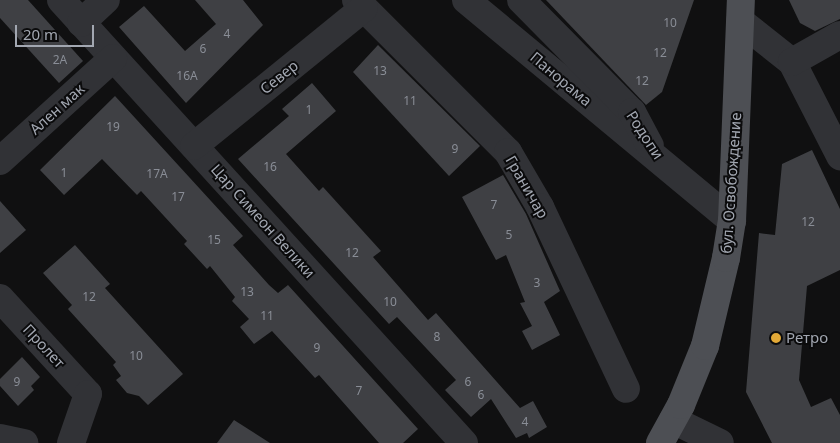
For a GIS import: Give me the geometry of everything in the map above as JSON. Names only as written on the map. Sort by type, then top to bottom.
[{"type":"main road","name":"бул. Освобождение","points":[[666,431],[705,346],[719,295],[732,221],[740,10]]},
{"type":"street","name":"Цар Симеон Велики","points":[[61,0],[464,443]]},
{"type":"street","points":[[82,23],[106,0]]},
{"type":"street","name":"Панорама","points":[[466,0],[655,157]]},
{"type":"street","name":"Родопи","points":[[521,0],[632,112],[655,157],[732,221]]},
{"type":"street","name":"Север","points":[[194,146],[360,4]]},
{"type":"street","name":"Граничар","points":[[360,4],[508,152],[540,207],[626,389]]},
{"type":"street","points":[[740,10],[792,62],[840,156]]},
{"type":"street","points":[[792,62],[840,34]]},
{"type":"street","name":"Ален мак","points":[[0,161],[113,58]]},
{"type":"street","name":"Пролет","points":[[0,298],[88,394],[70,443]]},
{"type":"street","points":[[666,431],[720,443]]},
{"type":"street","points":[[0,438],[24,443]]},
{"type":"building","points":[[0,0],[28,0],[83,61],[59,83],[0,18]]},
{"type":"building","points":[[195,0],[243,0],[263,25],[186,103],[119,27],[144,6],[185,51],[216,24]]},
{"type":"building","points":[[546,0],[694,0],[662,92],[646,105]]},
{"type":"building","points":[[789,0],[840,0],[840,19],[815,31],[800,23]]},
{"type":"building","points":[[378,45],[480,146],[449,176],[353,72]]},
{"type":"building","points":[[312,83],[336,111],[286,154],[319,191],[323,187],[381,251],[373,257],[428,320],[436,313],[520,408],[533,401],[547,427],[529,438],[527,433],[516,438],[491,399],[471,417],[445,390],[456,380],[397,317],[389,324],[238,159],[289,116],[282,109]]},
{"type":"building","points":[[115,96],[243,236],[233,245],[269,285],[278,293],[288,285],[418,429],[403,443],[379,443],[319,375],[315,378],[272,331],[254,344],[240,327],[249,319],[232,301],[235,297],[210,266],[207,269],[184,244],[187,241],[141,191],[137,195],[102,159],[64,195],[40,170]]},
{"type":"building","name":"Ретро","points":[[812,150],[840,209],[840,270],[807,286],[799,380],[811,407],[831,398],[840,415],[840,443],[772,443],[746,392],[759,233],[775,235],[782,164]]},
{"type":"building","points":[[503,175],[526,214],[560,291],[544,302],[560,335],[532,350],[522,331],[532,326],[520,303],[525,302],[506,255],[496,260],[462,197]]},
{"type":"building","points":[[0,201],[26,230],[0,253]]},
{"type":"building","points":[[75,245],[110,284],[105,288],[183,374],[148,405],[139,396],[127,393],[116,380],[121,376],[113,365],[116,362],[68,309],[72,305],[43,273]]},
{"type":"building","points":[[22,357],[40,377],[31,386],[34,390],[18,406],[0,386],[0,379]]},
{"type":"building","points":[[234,420],[270,443],[217,443]]},
{"type":"place","name":"Ретро","points":[[776,338]]}]
